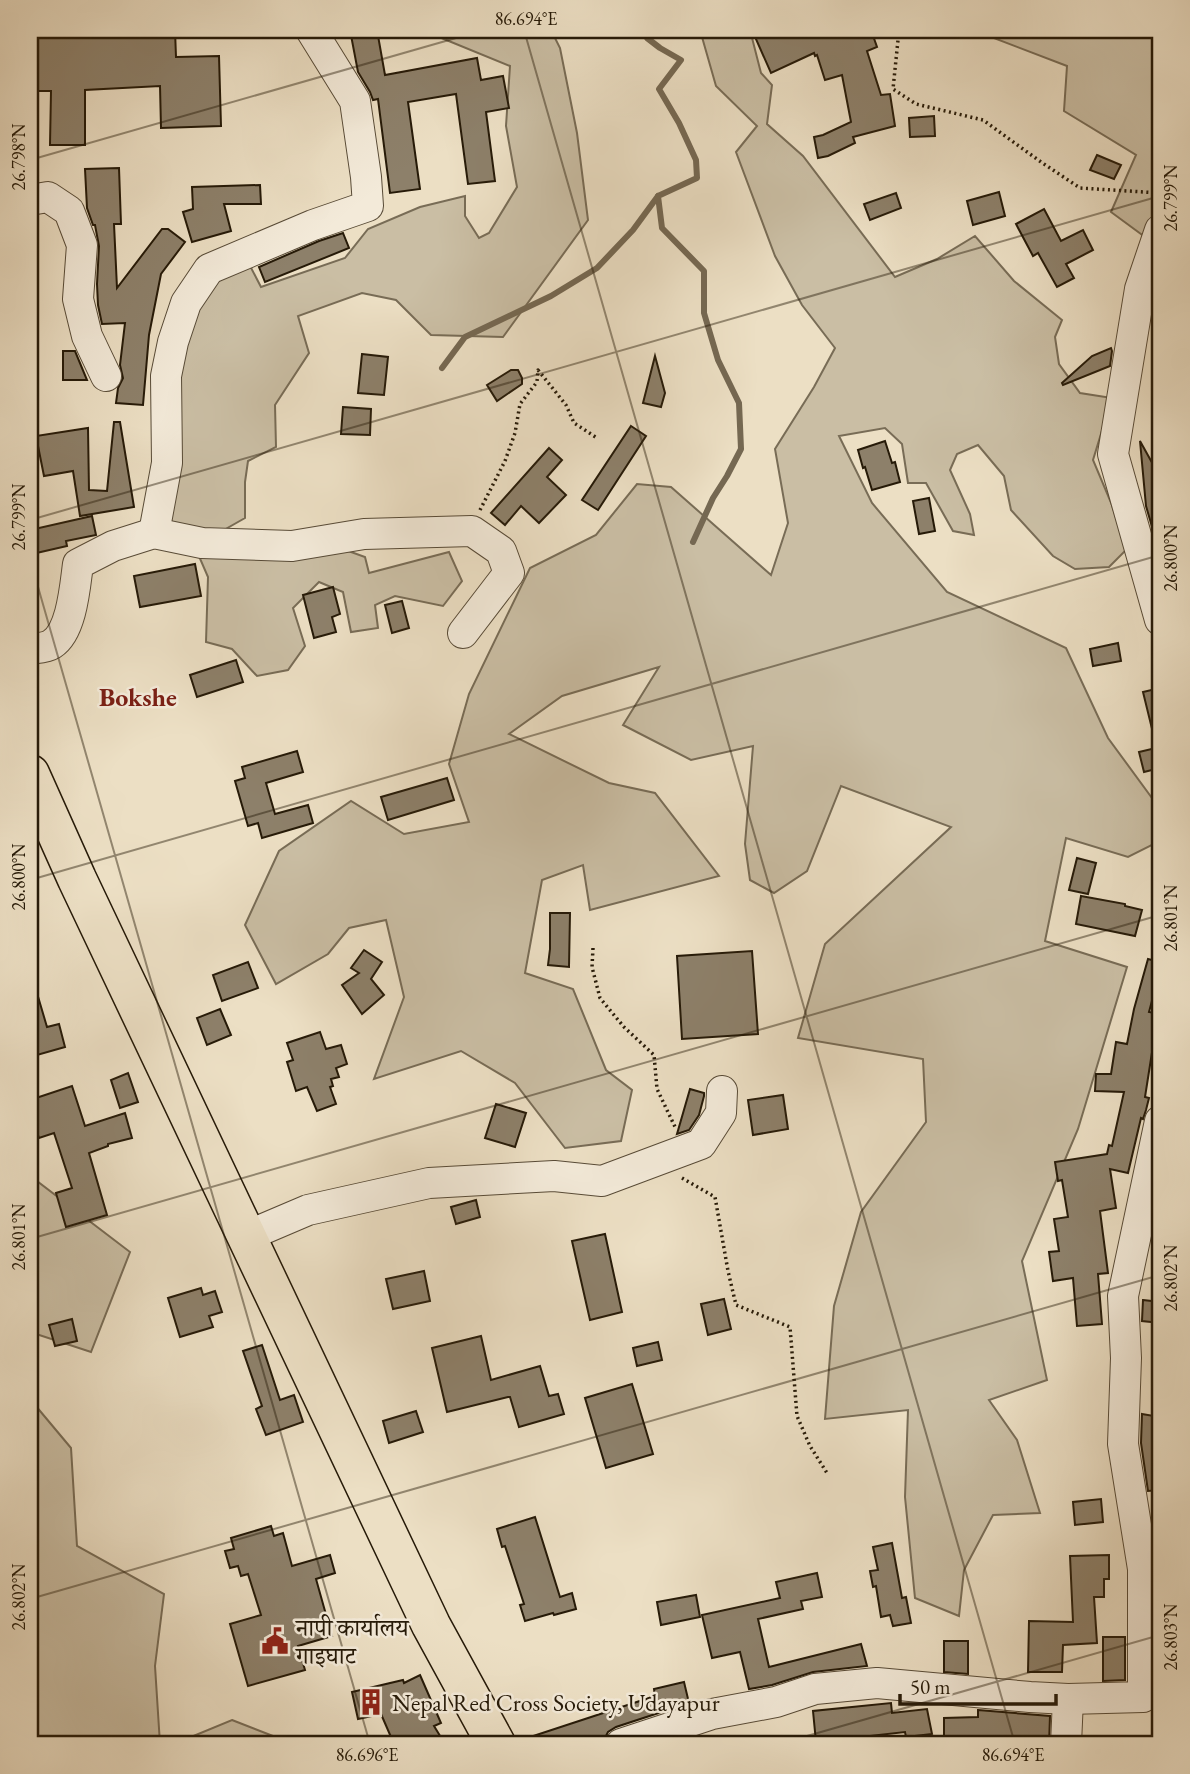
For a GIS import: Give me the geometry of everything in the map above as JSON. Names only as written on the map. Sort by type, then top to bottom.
[{"type":"main road","points":[[30,774],[430,1625],[496,1744]]},
{"type":"street","points":[[154,533],[167,463],[166,376],[173,342],[186,303],[209,270],[313,225],[368,206],[355,102],[311,30]]},
{"type":"street","points":[[30,200],[48,197],[69,211],[82,245],[78,299],[87,336],[106,376]]},
{"type":"street","points":[[1160,230],[1140,289],[1113,454],[1160,620]]},
{"type":"street","points":[[30,649],[51,646],[61,636],[72,608],[78,564],[113,546],[154,533],[202,543],[292,546],[364,534],[471,531],[501,551],[509,573],[463,634]]},
{"type":"street","points":[[247,1237],[308,1210],[429,1183],[554,1176],[602,1181],[701,1144],[721,1113],[722,1091]]},
{"type":"street","points":[[621,1744],[712,1714],[776,1702],[815,1689],[877,1683],[1068,1699],[1143,1697],[1143,1569],[1123,1444],[1126,1358],[1123,1296],[1160,1121]]},
{"type":"street","points":[[1066,1744],[1068,1699]]},
{"type":"path","points":[[895,30],[898,40],[893,89],[916,104],[984,120],[1080,188],[1160,193]]},
{"type":"path","points":[[471,531],[505,461],[516,433],[520,404],[537,382],[538,370],[566,405],[574,423],[597,438]]},
{"type":"path","points":[[593,948],[592,967],[600,998],[624,1027],[654,1055],[657,1088],[685,1150]]},
{"type":"path","points":[[652,1163],[715,1197],[736,1305],[790,1327],[797,1416],[810,1446],[827,1473]]},
{"type":"shaded area","points":[[415,30],[551,30],[560,48],[577,133],[588,220],[503,337],[431,335],[396,300],[362,293],[298,316],[309,353],[275,405],[276,447],[248,461],[245,518],[215,535],[170,526],[173,386],[203,291],[248,262],[261,287],[345,258],[368,229],[420,207],[465,196],[465,216],[479,238],[489,233],[517,187],[506,126],[510,66]]},
{"type":"shaded area","points":[[700,30],[750,30],[761,73],[772,85],[767,124],[803,156],[895,277],[937,259],[975,236],[1014,281],[1062,320],[1055,337],[1059,364],[1080,393],[1112,398],[1093,460],[1112,505],[1126,550],[1109,567],[1075,569],[1053,556],[1011,510],[1004,476],[978,445],[957,454],[950,470],[970,514],[974,535],[953,531],[926,483],[908,483],[902,444],[885,428],[839,436],[872,503],[947,592],[1066,648],[1108,738],[1160,809],[1160,841],[1128,857],[1066,838],[1045,941],[1127,967],[1078,1129],[1022,1261],[1047,1380],[989,1400],[1017,1440],[1040,1513],[993,1515],[964,1570],[959,1616],[915,1598],[905,1497],[908,1410],[825,1419],[834,1306],[861,1212],[926,1122],[923,1059],[798,1038],[825,944],[951,827],[841,786],[807,871],[774,893],[750,880],[745,844],[753,746],[691,760],[623,725],[659,667],[562,696],[509,734],[609,783],[655,793],[719,876],[590,910],[583,865],[542,880],[525,973],[573,989],[606,1070],[632,1090],[621,1141],[565,1148],[515,1083],[461,1051],[374,1079],[404,997],[386,920],[349,928],[328,954],[276,984],[245,925],[279,851],[351,801],[404,834],[469,822],[449,764],[469,694],[530,568],[596,535],[637,484],[671,487],[771,575],[788,523],[775,449],[835,348],[802,305],[775,256],[736,152],[757,126],[716,86]]},
{"type":"shaded area","points":[[973,30],[1160,30],[1160,248],[1111,212],[1136,155],[1064,111],[1067,66]]},
{"type":"shaded area","points":[[340,548],[365,557],[369,573],[449,552],[462,581],[443,606],[395,596],[375,605],[378,628],[351,632],[343,592],[319,582],[293,608],[305,646],[288,670],[257,676],[232,649],[206,642],[208,577],[198,554]]},
{"type":"shaded area","points":[[30,1167],[37,1181],[130,1252],[91,1352],[30,1332]]},
{"type":"shaded area","points":[[30,1399],[71,1448],[77,1546],[164,1594],[155,1666],[160,1744],[30,1744]]},
{"type":"shaded area","points":[[232,1720],[291,1743],[174,1744]]},
{"type":"building","points":[[30,30],[175,30],[176,57],[219,56],[221,126],[161,128],[160,86],[85,90],[85,145],[50,145],[51,91],[30,91]]},
{"type":"building","points":[[350,30],[377,30],[385,75],[477,58],[481,80],[503,76],[509,108],[486,112],[495,181],[468,184],[456,94],[408,102],[420,189],[390,193],[378,99],[373,100],[358,72]]},
{"type":"building","points":[[752,30],[871,30],[877,47],[867,51],[881,95],[890,94],[895,126],[853,137],[855,143],[818,158],[814,137],[851,122],[842,75],[825,80],[814,53],[771,73]]},
{"type":"building","points":[[934,116],[935,136],[910,137],[909,118]]},
{"type":"building","points":[[1097,155],[1121,165],[1114,179],[1090,170]]},
{"type":"building","points":[[119,168],[121,224],[114,224],[117,288],[162,229],[168,229],[185,242],[161,274],[149,335],[143,405],[116,403],[118,388],[123,378],[120,365],[125,323],[102,324],[97,284],[99,246],[95,225],[87,208],[85,169]]},
{"type":"building","points":[[260,185],[261,204],[224,204],[231,231],[192,242],[183,212],[193,209],[192,187]]},
{"type":"building","points":[[999,192],[1005,216],[973,225],[967,201]]},
{"type":"building","points":[[896,193],[901,208],[870,220],[864,204]]},
{"type":"building","points":[[1044,209],[1061,241],[1083,230],[1093,250],[1066,264],[1074,278],[1057,287],[1038,253],[1033,256],[1016,224]]},
{"type":"building","points":[[343,233],[349,248],[265,282],[259,267]]},
{"type":"building","points":[[1111,348],[1110,366],[1063,385],[1062,383],[1092,356]]},
{"type":"building","points":[[63,351],[75,351],[87,380],[63,380]]},
{"type":"building","points":[[362,354],[388,357],[384,395],[358,393]]},
{"type":"building","points":[[655,356],[665,393],[661,407],[643,403]]},
{"type":"building","points":[[511,370],[518,370],[522,384],[497,401],[487,385]]},
{"type":"building","points":[[343,407],[371,409],[370,435],[341,434]]},
{"type":"building","points":[[114,422],[120,422],[134,507],[80,516],[73,471],[44,476],[36,436],[88,428],[89,490],[107,491]]},
{"type":"building","points":[[631,426],[646,436],[598,510],[582,500]]},
{"type":"building","points":[[885,441],[892,463],[895,462],[900,482],[872,490],[858,450]]},
{"type":"building","points":[[1140,441],[1160,477],[1160,530],[1153,530],[1146,506]]},
{"type":"building","points":[[549,448],[562,460],[547,477],[566,495],[539,523],[521,506],[505,525],[491,513]]},
{"type":"building","points":[[929,498],[935,531],[919,534],[913,501]]},
{"type":"building","points":[[92,516],[96,535],[66,541],[67,546],[32,554],[30,530]]},
{"type":"building","points":[[195,564],[201,596],[140,607],[134,576]]},
{"type":"building","points":[[333,587],[340,614],[332,617],[336,632],[314,638],[303,595]]},
{"type":"building","points":[[402,601],[409,628],[392,633],[385,605]]},
{"type":"building","points":[[1118,643],[1121,661],[1093,666],[1090,649]]},
{"type":"building","points":[[236,660],[243,682],[197,697],[190,675]]},
{"type":"building","points":[[1160,688],[1160,737],[1154,737],[1143,692]]},
{"type":"building","points":[[1160,747],[1160,768],[1144,772],[1139,752]]},
{"type":"building","points":[[297,751],[303,772],[266,783],[275,814],[308,805],[313,823],[262,838],[258,823],[248,826],[235,781],[245,778],[242,767]]},
{"type":"building","points":[[447,778],[454,800],[388,820],[381,797]]},
{"type":"building","points":[[1077,858],[1096,863],[1088,894],[1069,890]]},
{"type":"building","points":[[1081,896],[1142,910],[1135,936],[1076,924]]},
{"type":"building","points":[[550,913],[570,913],[569,967],[548,965]]},
{"type":"building","points":[[364,950],[382,962],[371,979],[384,995],[362,1014],[342,985],[359,973],[351,968]]},
{"type":"building","points":[[752,951],[758,1034],[682,1039],[677,956]]},
{"type":"building","points":[[1148,959],[1160,962],[1149,1012],[1160,1014],[1160,1032],[1158,1047],[1153,1046],[1145,1097],[1149,1098],[1143,1119],[1141,1118],[1128,1173],[1110,1169],[1116,1208],[1100,1211],[1108,1273],[1098,1274],[1102,1324],[1077,1326],[1073,1278],[1053,1281],[1049,1252],[1059,1251],[1054,1219],[1068,1217],[1062,1180],[1058,1181],[1055,1162],[1107,1154],[1109,1145],[1112,1146],[1124,1092],[1095,1091],[1096,1074],[1111,1074],[1116,1042],[1127,1044]]},
{"type":"building","points":[[248,962],[258,988],[222,1001],[213,975]]},
{"type":"building","points":[[30,983],[34,983],[47,1027],[59,1024],[65,1047],[30,1057]]},
{"type":"building","points":[[220,1009],[231,1035],[207,1045],[197,1018]]},
{"type":"building","points":[[320,1032],[326,1049],[341,1045],[347,1064],[336,1068],[339,1077],[331,1079],[333,1086],[330,1087],[336,1104],[317,1111],[307,1087],[296,1091],[287,1062],[293,1060],[287,1043]]},
{"type":"building","points":[[128,1073],[138,1102],[120,1108],[111,1080]]},
{"type":"building","points":[[72,1086],[85,1126],[125,1113],[132,1138],[108,1144],[89,1153],[107,1215],[66,1227],[56,1193],[72,1188],[54,1133],[39,1138],[30,1111],[30,1100]]},
{"type":"building","points":[[690,1089],[704,1093],[699,1115],[689,1130],[677,1134]]},
{"type":"building","points":[[783,1095],[788,1129],[753,1135],[748,1100]]},
{"type":"building","points":[[496,1104],[526,1113],[515,1147],[485,1138]]},
{"type":"building","points":[[476,1200],[480,1217],[456,1224],[451,1207]]},
{"type":"building","points":[[605,1234],[622,1312],[590,1320],[572,1241]]},
{"type":"building","points":[[424,1271],[430,1301],[393,1309],[386,1279]]},
{"type":"building","points":[[201,1288],[203,1295],[215,1291],[222,1312],[209,1316],[213,1327],[180,1337],[168,1298]]},
{"type":"building","points":[[724,1299],[731,1329],[708,1335],[701,1304]]},
{"type":"building","points":[[1143,1300],[1160,1302],[1160,1323],[1142,1321]]},
{"type":"building","points":[[72,1319],[77,1341],[55,1346],[49,1325]]},
{"type":"building","points":[[481,1336],[491,1380],[540,1366],[549,1396],[558,1394],[564,1414],[519,1427],[510,1397],[447,1412],[432,1348]]},
{"type":"building","points":[[658,1342],[662,1360],[637,1366],[633,1348]]},
{"type":"building","points":[[262,1345],[280,1400],[294,1395],[303,1422],[266,1435],[256,1409],[262,1406],[243,1351]]},
{"type":"building","points":[[632,1384],[653,1454],[606,1468],[585,1398]]},
{"type":"building","points":[[416,1411],[423,1432],[389,1443],[383,1421]]},
{"type":"building","points":[[1142,1414],[1160,1417],[1160,1490],[1148,1491],[1141,1443]]},
{"type":"building","points":[[1101,1499],[1103,1522],[1075,1525],[1073,1502]]},
{"type":"building","points":[[535,1517],[560,1597],[572,1593],[576,1609],[525,1621],[520,1605],[524,1604],[497,1529]]},
{"type":"building","points":[[271,1526],[274,1536],[283,1533],[292,1566],[330,1555],[335,1573],[316,1579],[332,1636],[298,1646],[305,1670],[248,1686],[230,1624],[261,1615],[248,1574],[241,1576],[238,1566],[230,1568],[225,1551],[234,1549],[231,1538]]},
{"type":"building","points":[[892,1543],[902,1598],[906,1597],[911,1623],[893,1626],[890,1615],[881,1617],[876,1586],[873,1587],[870,1571],[878,1570],[873,1547]]},
{"type":"building","points":[[1109,1555],[1109,1579],[1104,1579],[1104,1597],[1094,1597],[1097,1643],[1063,1645],[1062,1672],[1028,1672],[1029,1621],[1073,1622],[1070,1556]]},
{"type":"building","points":[[817,1573],[822,1597],[801,1601],[803,1609],[758,1619],[769,1667],[861,1644],[867,1666],[813,1672],[749,1689],[740,1652],[712,1658],[702,1615],[780,1598],[776,1582]]},
{"type":"building","points":[[696,1595],[700,1617],[661,1625],[657,1602]]},
{"type":"building","points":[[1103,1637],[1125,1637],[1125,1680],[1103,1681]]},
{"type":"building","points":[[944,1641],[968,1641],[968,1674],[944,1672]]},
{"type":"building","points":[[420,1675],[441,1723],[434,1726],[445,1744],[394,1744],[381,1714],[358,1719],[352,1692],[403,1680],[404,1683]]},
{"type":"building","points":[[684,1682],[689,1703],[616,1727],[608,1732],[605,1738],[585,1744],[518,1744],[518,1741],[655,1696],[654,1689]]},
{"type":"building","points":[[891,1703],[892,1713],[927,1709],[932,1734],[906,1737],[905,1732],[816,1742],[813,1711]]},
{"type":"building","points":[[978,1710],[1050,1716],[1049,1744],[1015,1744],[1014,1740],[944,1744],[944,1718],[978,1717]]},
{"type":"waterway","points":[[648,30],[647,38],[681,60],[659,89],[696,160],[697,178],[658,196],[662,228],[704,271],[704,313],[718,360],[739,403],[741,449],[713,498],[693,542]]},
{"type":"waterway","points":[[442,368],[465,337],[551,296],[597,268],[633,230],[658,196]]},
{"type":"place","name":"नापी कार्यालय गाइघाट","points":[[275,1641]]},
{"type":"place","name":"Nepal Red Cross Society, Udayapur","points":[[371,1702]]},
{"type":"district","name":"Bokshe","points":[[138,697]]}]
